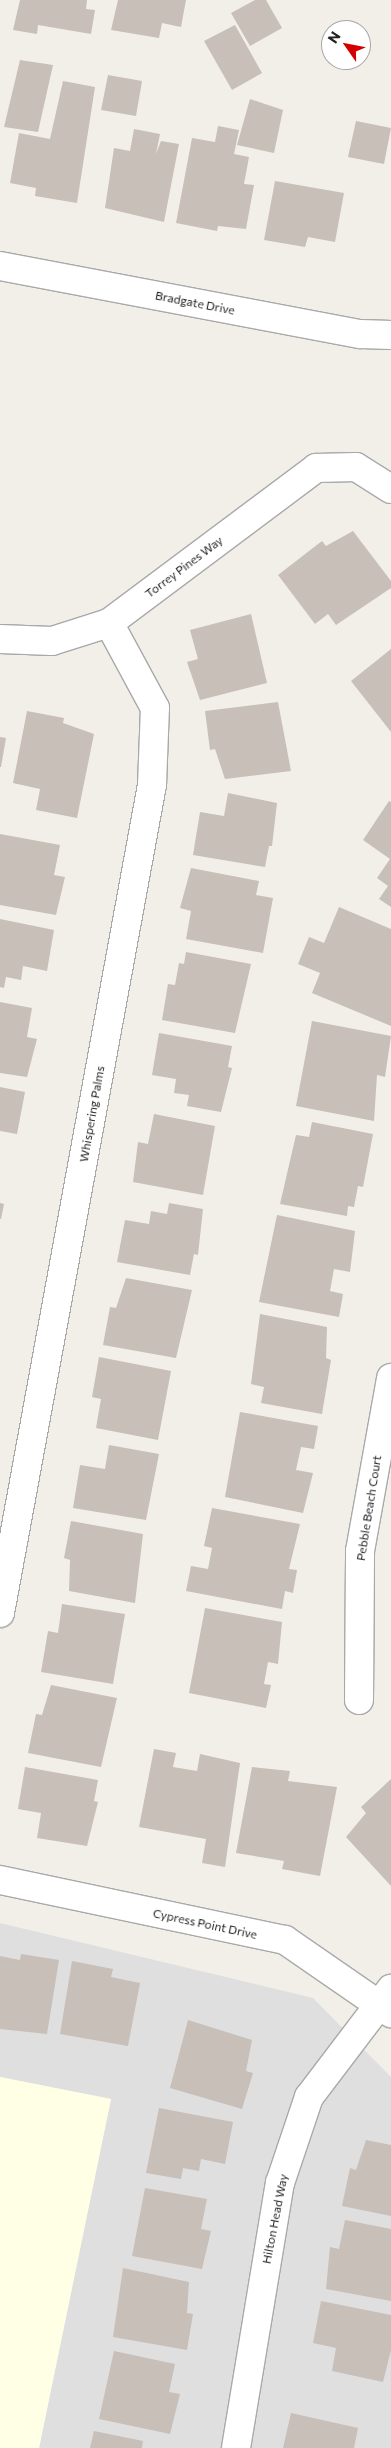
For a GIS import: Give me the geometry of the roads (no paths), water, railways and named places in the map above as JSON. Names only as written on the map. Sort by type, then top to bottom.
[{"type":"street","name":"Bradgate Drive","points":[[0,266],[361,334],[391,335]]},
{"type":"street","name":"Torrey Pines Way","points":[[0,639],[52,641],[109,623],[316,468],[356,467],[391,489]]},
{"type":"street","name":"Whispering Palms","points":[[0,1614],[152,784],[155,708],[109,623]]},
{"type":"street","name":"Pebble Beach Court","points":[[358,1700],[360,1551],[391,1378]]},
{"type":"street","name":"Cypress Point Drive","points":[[0,1880],[285,1940],[387,2002]]},
{"type":"street","name":"Hilton Head Way","points":[[236,2448],[280,2183],[309,2097],[387,2002]]}]
